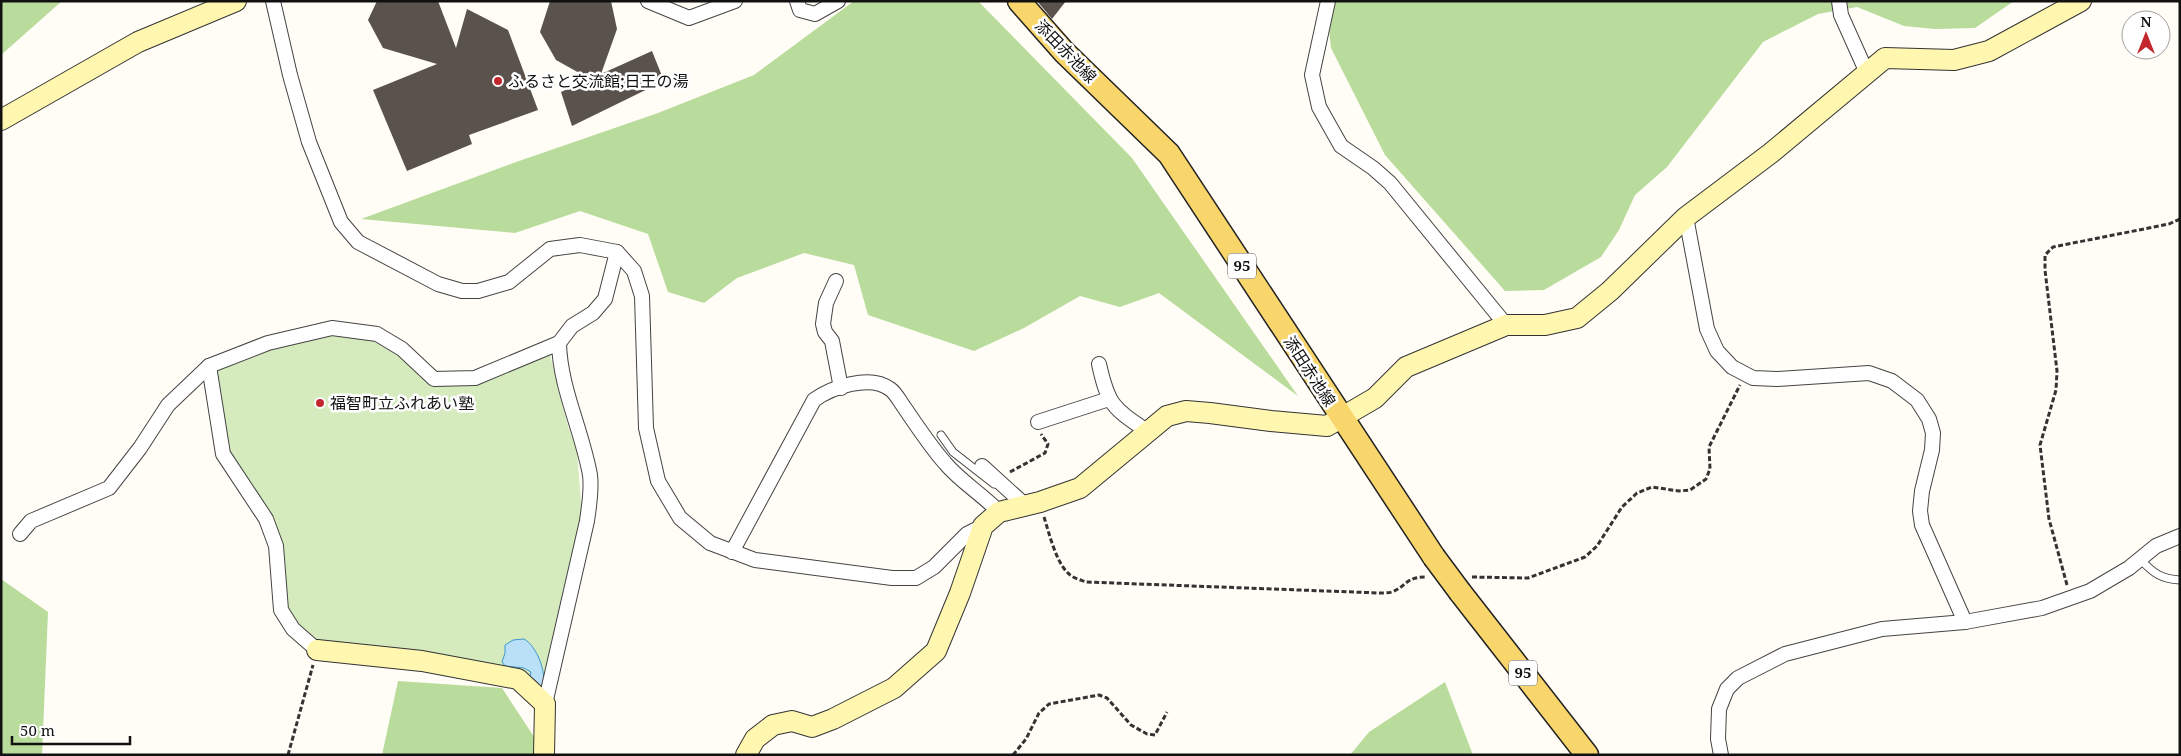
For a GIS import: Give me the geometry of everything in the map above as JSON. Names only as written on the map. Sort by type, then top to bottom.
[{"type":"main road","name":"添田赤池線","points":[[1019,1],[1064,52],[1169,154],[1434,557],[1587,755]]},
{"type":"street","points":[[273,1],[290,75],[310,142],[341,222],[358,242],[438,284],[462,291],[478,291],[509,282],[550,249],[580,245],[617,252],[634,271],[642,296],[646,428],[658,481],[680,518],[710,543],[732,552],[764,561],[892,578],[916,578],[934,567],[967,534],[983,526],[999,512],[1020,501],[1080,488],[1167,416],[1186,411],[1326,426],[1342,419],[1375,398],[1406,367],[1506,325],[1545,325],[1577,318],[1610,291],[1686,217],[1771,153],[1885,58],[1954,60],[1989,51],[2081,1]]},
{"type":"street","points":[[648,1],[689,18],[735,1]]},
{"type":"street","points":[[797,1],[800,10],[814,14],[838,1]]},
{"type":"street","points":[[1328,1],[1312,75],[1319,108],[1341,146],[1373,168],[1390,183],[1506,325]]},
{"type":"street","points":[[1839,1],[1841,15],[1867,73]]},
{"type":"street","points":[[1,120],[138,42],[234,2]]},
{"type":"street","points":[[1686,217],[1707,329],[1717,351],[1732,367],[1753,378],[1777,379],[1869,373],[1892,381],[1917,400],[1929,419],[1933,433],[1932,450],[1922,491],[1920,510],[1922,525],[1965,622]]},
{"type":"street","points":[[20,534],[31,521],[109,488],[140,448],[168,405],[209,366],[268,343],[332,328],[377,334],[402,349],[434,379],[475,378],[559,343],[572,326],[593,312],[605,299],[617,252]]},
{"type":"street","points":[[836,281],[826,303],[823,324],[825,332],[832,341],[841,388]]},
{"type":"street","points":[[544,755],[545,704],[587,521],[590,495],[590,476],[559,364],[559,343]]},
{"type":"street","points":[[1099,364],[1105,391],[1109,399],[1130,419],[1147,431]]},
{"type":"street","points":[[209,366],[223,454],[266,519],[276,546],[281,610],[293,629],[317,650],[422,661],[518,678],[545,704]]},
{"type":"street","points":[[732,552],[814,400],[824,392],[858,383],[876,384],[890,389],[944,463],[964,483],[987,500],[999,512]]},
{"type":"street","points":[[1038,422],[1109,399]]},
{"type":"street","points":[[982,466],[1020,501]]},
{"type":"street","points":[[746,755],[755,739],[773,724],[792,721],[812,727],[833,719],[894,688],[936,651],[960,593],[983,526]]},
{"type":"street","points":[[1721,755],[1718,739],[1720,709],[1727,689],[1738,678],[1785,654],[1882,629],[1965,622],[2042,608],[2090,590],[2129,568],[2156,546],[2180,536]]},
{"type":"lane","points":[[941,435],[953,452],[982,477],[1020,501]]},
{"type":"lane","points":[[2140,559],[2152,573],[2164,579],[2180,580]]},
{"type":"path","points":[[2070,598],[2049,519],[2040,445],[2056,390],[2057,371],[2045,270],[2045,255],[2053,247],[2169,224],[2180,219]]},
{"type":"path","points":[[996,480],[1045,452],[1048,444],[1038,430],[1038,422]]},
{"type":"path","points":[[288,755],[317,650]]},
{"type":"path","points":[[1013,755],[1026,739],[1039,713],[1049,704],[1099,695],[1107,698],[1131,724],[1147,734],[1155,735],[1167,712]]},
{"type":"green space","points":[[1,1],[62,1],[1,55]]},
{"type":"green space","points":[[854,1],[978,1],[1132,158],[1298,396],[1159,293],[1120,307],[1080,296],[1024,328],[974,351],[868,315],[854,265],[804,253],[737,278],[704,303],[668,292],[648,234],[580,211],[515,233],[361,219],[519,161],[658,113],[754,75]]},
{"type":"green space","points":[[1326,1],[2014,1],[1975,28],[1935,29],[1904,26],[1857,7],[1818,14],[1763,42],[1667,167],[1635,195],[1619,230],[1601,257],[1544,290],[1505,291],[1385,155],[1331,48]]},
{"type":"green space","points":[[332,328],[377,334],[434,379],[475,378],[550,355],[567,423],[577,452],[582,515],[545,691],[317,650],[281,610],[276,546],[223,454],[209,366]]},
{"type":"green space","points":[[1,579],[48,612],[42,755],[1,755]]},
{"type":"green space","points":[[398,681],[502,688],[546,755],[382,755]]},
{"type":"green space","points":[[1445,682],[1473,755],[1350,755],[1369,732]]},
{"type":"water","points":[[524,639],[533,648],[540,660],[544,675],[543,688],[529,680],[531,672],[524,668],[505,666],[502,662],[505,645],[513,640]]},
{"type":"building","points":[[377,1],[438,1],[456,48],[467,9],[508,30],[538,110],[469,135],[472,144],[407,171],[373,90],[437,64],[383,48],[368,20]]},
{"type":"building","points":[[550,1],[611,1],[617,29],[601,74],[652,51],[664,81],[572,126],[561,92],[590,79],[556,60],[540,32]]},
{"type":"building","points":[[1037,1],[1066,1],[1052,19]]},
{"type":"place","name":"ふるさと交流館;日王の湯","points":[[498,81]]},
{"type":"place","name":"福智町立ふれあい塾","points":[[320,403]]}]
